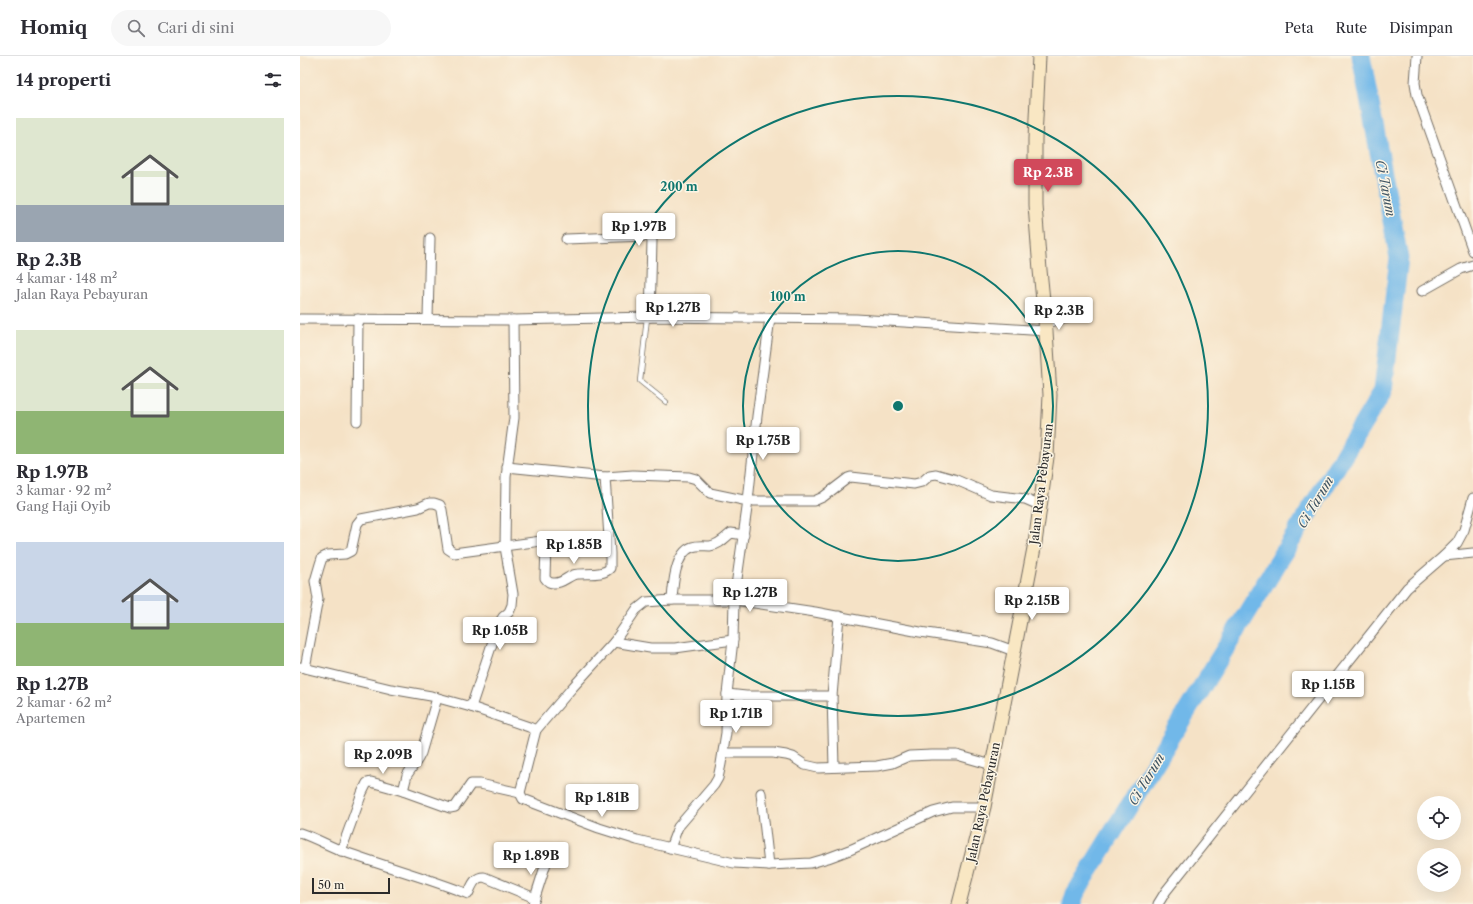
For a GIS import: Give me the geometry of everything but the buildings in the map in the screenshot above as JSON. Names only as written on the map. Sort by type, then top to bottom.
[{"type":"main road","name":"Jalan Raya Pebayuran","points":[[959,904],[984,807],[1035,543],[1041,506],[1049,426],[1050,395],[1046,327],[1035,205],[1035,139],[1039,56]]},
{"type":"street","points":[[1417,56],[1415,83],[1417,95],[1473,251]]},
{"type":"street","points":[[566,239],[646,236],[651,238],[649,318]]},
{"type":"street","points":[[428,319],[430,238]]},
{"type":"street","points":[[1422,291],[1461,269],[1473,265]]},
{"type":"street","points":[[300,319],[513,320],[649,318],[856,318],[1046,327],[1068,318]]},
{"type":"street","points":[[670,848],[678,827],[714,785],[718,778],[723,753],[726,733],[727,694],[733,640],[734,600],[744,535],[757,416],[770,318]]},
{"type":"street","points":[[357,421],[358,319]]},
{"type":"street","points":[[470,707],[499,623],[503,616],[512,608],[513,594],[505,547],[505,489],[514,418],[513,320]]},
{"type":"street","points":[[508,467],[605,477],[633,475],[688,477],[696,479],[710,492],[748,501],[814,501],[823,497],[851,477],[914,484],[922,482],[930,475],[936,474],[954,479],[991,495],[1025,499],[1041,506]]},
{"type":"street","points":[[536,730],[470,707],[437,698],[391,689],[303,667],[318,599],[315,581],[322,558],[328,555],[345,554],[351,551],[357,524],[361,519],[418,508],[429,503],[440,505],[448,549],[454,553],[505,547],[538,540],[544,542],[546,545],[545,578],[552,584],[562,582],[573,575],[608,571],[610,565],[605,477]]},
{"type":"street","points":[[1158,904],[1166,891],[1407,588],[1444,556],[1461,537],[1473,498]]},
{"type":"street","points":[[672,600],[676,568],[687,550],[696,546],[712,546],[731,533],[744,535]]},
{"type":"street","points":[[1444,556],[1473,553]]},
{"type":"street","points":[[984,807],[952,807],[933,812],[852,849],[811,863],[770,865],[734,863],[624,836],[526,801],[520,797],[520,793],[536,730],[614,642],[640,605],[646,602],[672,600],[734,600],[839,616],[992,643],[1014,651]]},
{"type":"street","points":[[834,766],[832,696],[839,616]]},
{"type":"street","points":[[614,642],[650,648],[675,648],[733,640]]},
{"type":"street","points":[[727,694],[832,696]]},
{"type":"street","points":[[402,791],[407,775],[421,753],[437,698]]},
{"type":"street","points":[[723,753],[773,753],[786,755],[793,757],[805,765],[818,768],[834,766],[878,766],[893,763],[909,756],[932,755],[957,755],[992,765]]},
{"type":"street","points":[[341,851],[367,783],[372,782],[402,791],[450,808],[454,807],[471,784],[480,784],[520,793]]},
{"type":"street","points":[[761,793],[762,812],[770,865]]},
{"type":"street","points":[[300,833],[341,851],[439,882],[468,894],[477,878],[484,877],[534,901],[549,854]]},
{"type":"lane","points":[[649,318],[640,381],[666,402]]},
{"type":"waterway","name":"Ci Tarum","points":[[1072,904],[1075,894],[1383,391],[1399,258],[1361,56]]}]
